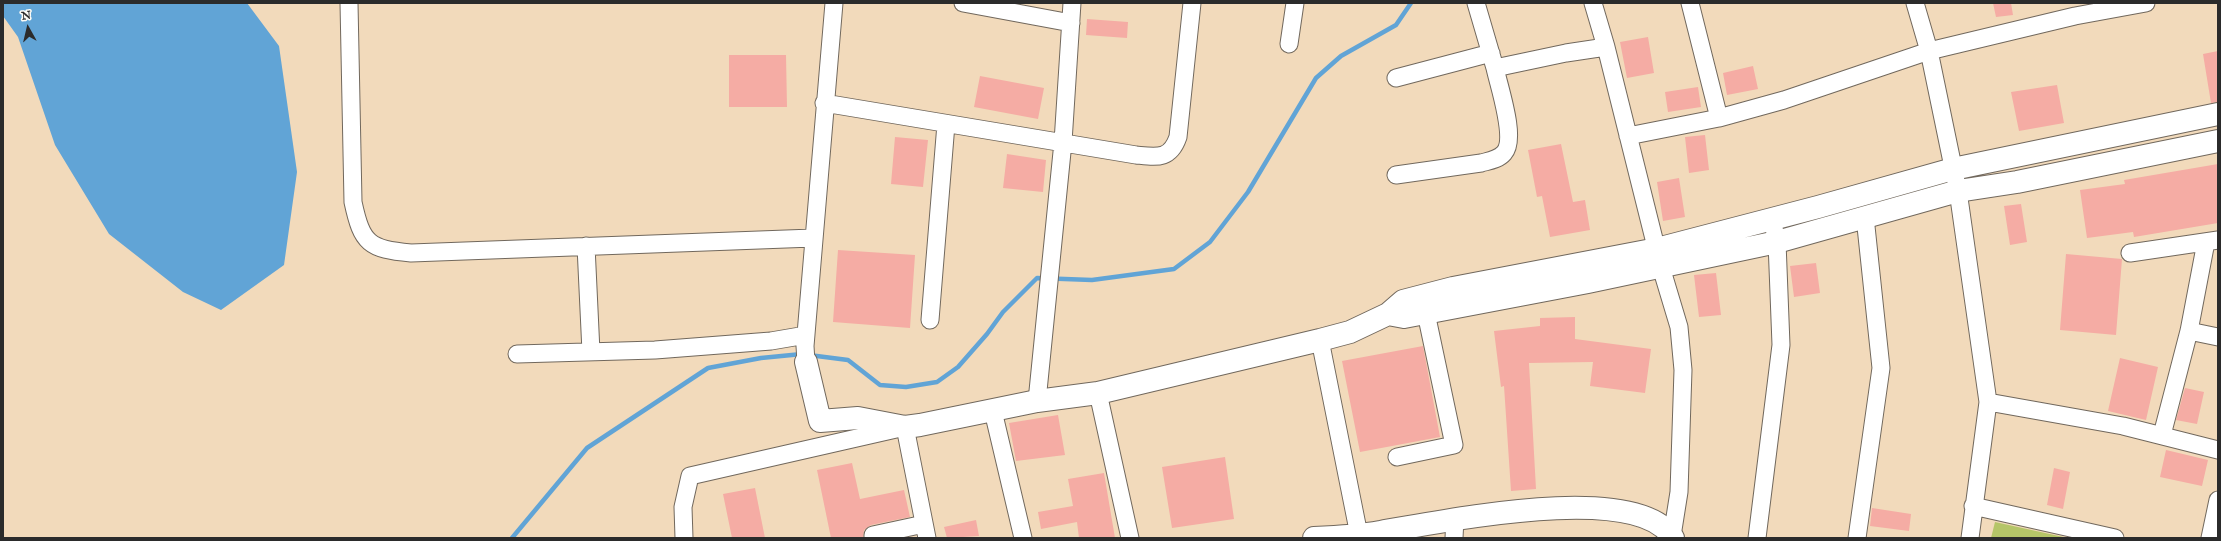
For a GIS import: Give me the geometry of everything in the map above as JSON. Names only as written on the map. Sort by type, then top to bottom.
[{"type":"street","points":[[349,3],[353,202],[358,228],[372,245],[389,251],[411,253],[813,238]]},
{"type":"street","points":[[834,3],[824,103],[805,348],[820,421],[858,418],[905,427]]},
{"type":"street","points":[[964,3],[1071,23]]},
{"type":"street","points":[[1037,401],[1063,142],[1072,3]]},
{"type":"street","points":[[824,103],[1155,157],[1165,155],[1174,147],[1178,137],[1192,3]]},
{"type":"street","points":[[1289,44],[1295,3]]},
{"type":"street","points":[[1396,175],[1481,163],[1494,160],[1504,154],[1509,143],[1508,128],[1493,61],[1476,3]]},
{"type":"street","points":[[1314,538],[1455,528],[1551,507],[1595,509],[1646,518],[1673,537],[1679,492],[1683,370],[1680,327],[1659,258],[1606,47],[1593,3]]},
{"type":"street","points":[[1690,3],[1719,118]]},
{"type":"street","points":[[1915,3],[1929,51],[1958,191],[1988,402],[1970,538]]},
{"type":"street","points":[[1628,136],[1719,118],[1784,100],[1929,51],[2075,16],[2146,3]]},
{"type":"street","points":[[1396,78],[1493,61],[1606,47]]},
{"type":"street","points":[[1388,314],[1404,317],[1426,313],[1659,258],[1772,219],[1953,169],[2218,114]]},
{"type":"street","points":[[930,320],[946,124]]},
{"type":"street","points":[[684,538],[683,507],[690,476],[905,427],[993,411],[1037,401],[1098,393],[1320,340],[1350,332],[1388,314],[1403,301],[1453,288],[1777,242],[1958,191],[2017,182],[2218,141]]},
{"type":"street","points":[[1857,538],[1881,368],[1865,217]]},
{"type":"street","points":[[1758,538],[1782,345],[1777,242],[1772,219]]},
{"type":"street","points":[[2130,253],[2212,242],[2162,435]]},
{"type":"street","points":[[586,246],[590,352]]},
{"type":"street","points":[[1397,457],[1454,445],[1426,313]]},
{"type":"street","points":[[2189,331],[2218,337]]},
{"type":"street","points":[[1320,340],[1359,535]]},
{"type":"street","points":[[517,354],[655,350],[770,342],[805,348]]},
{"type":"street","points":[[1098,393],[1130,538]]},
{"type":"street","points":[[1988,402],[2162,435],[2218,450]]},
{"type":"street","points":[[993,411],[1023,538]]},
{"type":"street","points":[[873,538],[873,535],[925,531],[905,427]]},
{"type":"street","points":[[2210,538],[2218,500]]},
{"type":"street","points":[[1974,506],[2116,538]]},
{"type":"green space","points":[[1995,522],[2068,538],[1991,538]]},
{"type":"water","points":[[3,3],[247,3],[279,46],[297,172],[284,265],[221,310],[183,292],[109,234],[55,145],[18,37],[3,16]]},
{"type":"building","points":[[1993,3],[2011,3],[2013,15],[1996,17]]},
{"type":"building","points":[[1087,19],[1128,22],[1127,38],[1086,35]]},
{"type":"building","points":[[1648,37],[1654,73],[1627,78],[1620,42]]},
{"type":"building","points":[[2218,51],[2218,102],[2211,103],[2203,54]]},
{"type":"building","points":[[729,55],[786,55],[787,107],[729,107]]},
{"type":"building","points":[[1753,66],[1758,89],[1727,95],[1723,73]]},
{"type":"building","points":[[980,76],[1044,88],[1038,119],[974,107]]},
{"type":"building","points":[[2057,85],[2064,123],[2019,131],[2011,92]]},
{"type":"building","points":[[1698,87],[1701,107],[1668,112],[1665,92]]},
{"type":"building","points":[[1705,135],[1709,170],[1689,173],[1685,137]]},
{"type":"building","points":[[895,137],[928,140],[923,187],[891,184]]},
{"type":"building","points":[[1561,144],[1573,202],[1585,200],[1590,230],[1550,237],[1542,196],[1537,197],[1528,150]]},
{"type":"building","points":[[1007,154],[1046,160],[1043,192],[1003,188]]},
{"type":"building","points":[[2218,164],[2218,223],[2134,237],[2133,232],[2087,238],[2080,190],[2125,184],[2124,180]]},
{"type":"building","points":[[1679,178],[1685,217],[1663,221],[1657,182]]},
{"type":"building","points":[[2021,204],[2027,242],[2010,245],[2004,206]]},
{"type":"building","points":[[838,250],[915,255],[910,328],[833,322]]},
{"type":"building","points":[[2066,254],[2122,259],[2116,335],[2060,330]]},
{"type":"building","points":[[1816,263],[1820,293],[1794,297],[1790,266]]},
{"type":"building","points":[[1716,273],[1721,315],[1699,317],[1694,275]]},
{"type":"building","points":[[1575,317],[1575,339],[1651,349],[1645,393],[1590,386],[1593,362],[1529,363],[1536,489],[1511,491],[1504,386],[1501,387],[1494,331],[1540,326],[1540,318]]},
{"type":"building","points":[[1423,346],[1440,437],[1360,452],[1342,361]]},
{"type":"building","points":[[2120,358],[2158,367],[2146,420],[2108,411]]},
{"type":"building","points":[[2185,388],[2204,392],[2197,424],[2176,420]]},
{"type":"building","points":[[1058,415],[1065,455],[1016,461],[1009,423]]},
{"type":"building","points":[[2166,450],[2208,460],[2202,486],[2160,477]]},
{"type":"building","points":[[1225,457],[1234,519],[1172,528],[1162,467]]},
{"type":"building","points":[[852,463],[860,499],[904,490],[910,517],[871,525],[864,530],[863,538],[831,538],[817,470]]},
{"type":"building","points":[[2054,468],[2070,472],[2063,509],[2047,505]]},
{"type":"building","points":[[1104,473],[1115,538],[1079,538],[1077,522],[1041,529],[1038,512],[1073,506],[1068,479]]},
{"type":"building","points":[[755,488],[765,538],[732,538],[723,494]]},
{"type":"building","points":[[1872,508],[1911,514],[1909,531],[1870,526]]},
{"type":"building","points":[[976,520],[979,536],[947,538],[944,527]]},
{"type":"waterway","points":[[809,355],[848,360],[880,385],[906,387],[937,382],[958,367],[987,334],[1003,312],[1037,278],[1092,280],[1174,269],[1210,242],[1248,192],[1316,78],[1341,56],[1396,25],[1411,3]]},
{"type":"waterway","points":[[512,538],[587,448],[708,368],[761,358],[802,354]]}]
